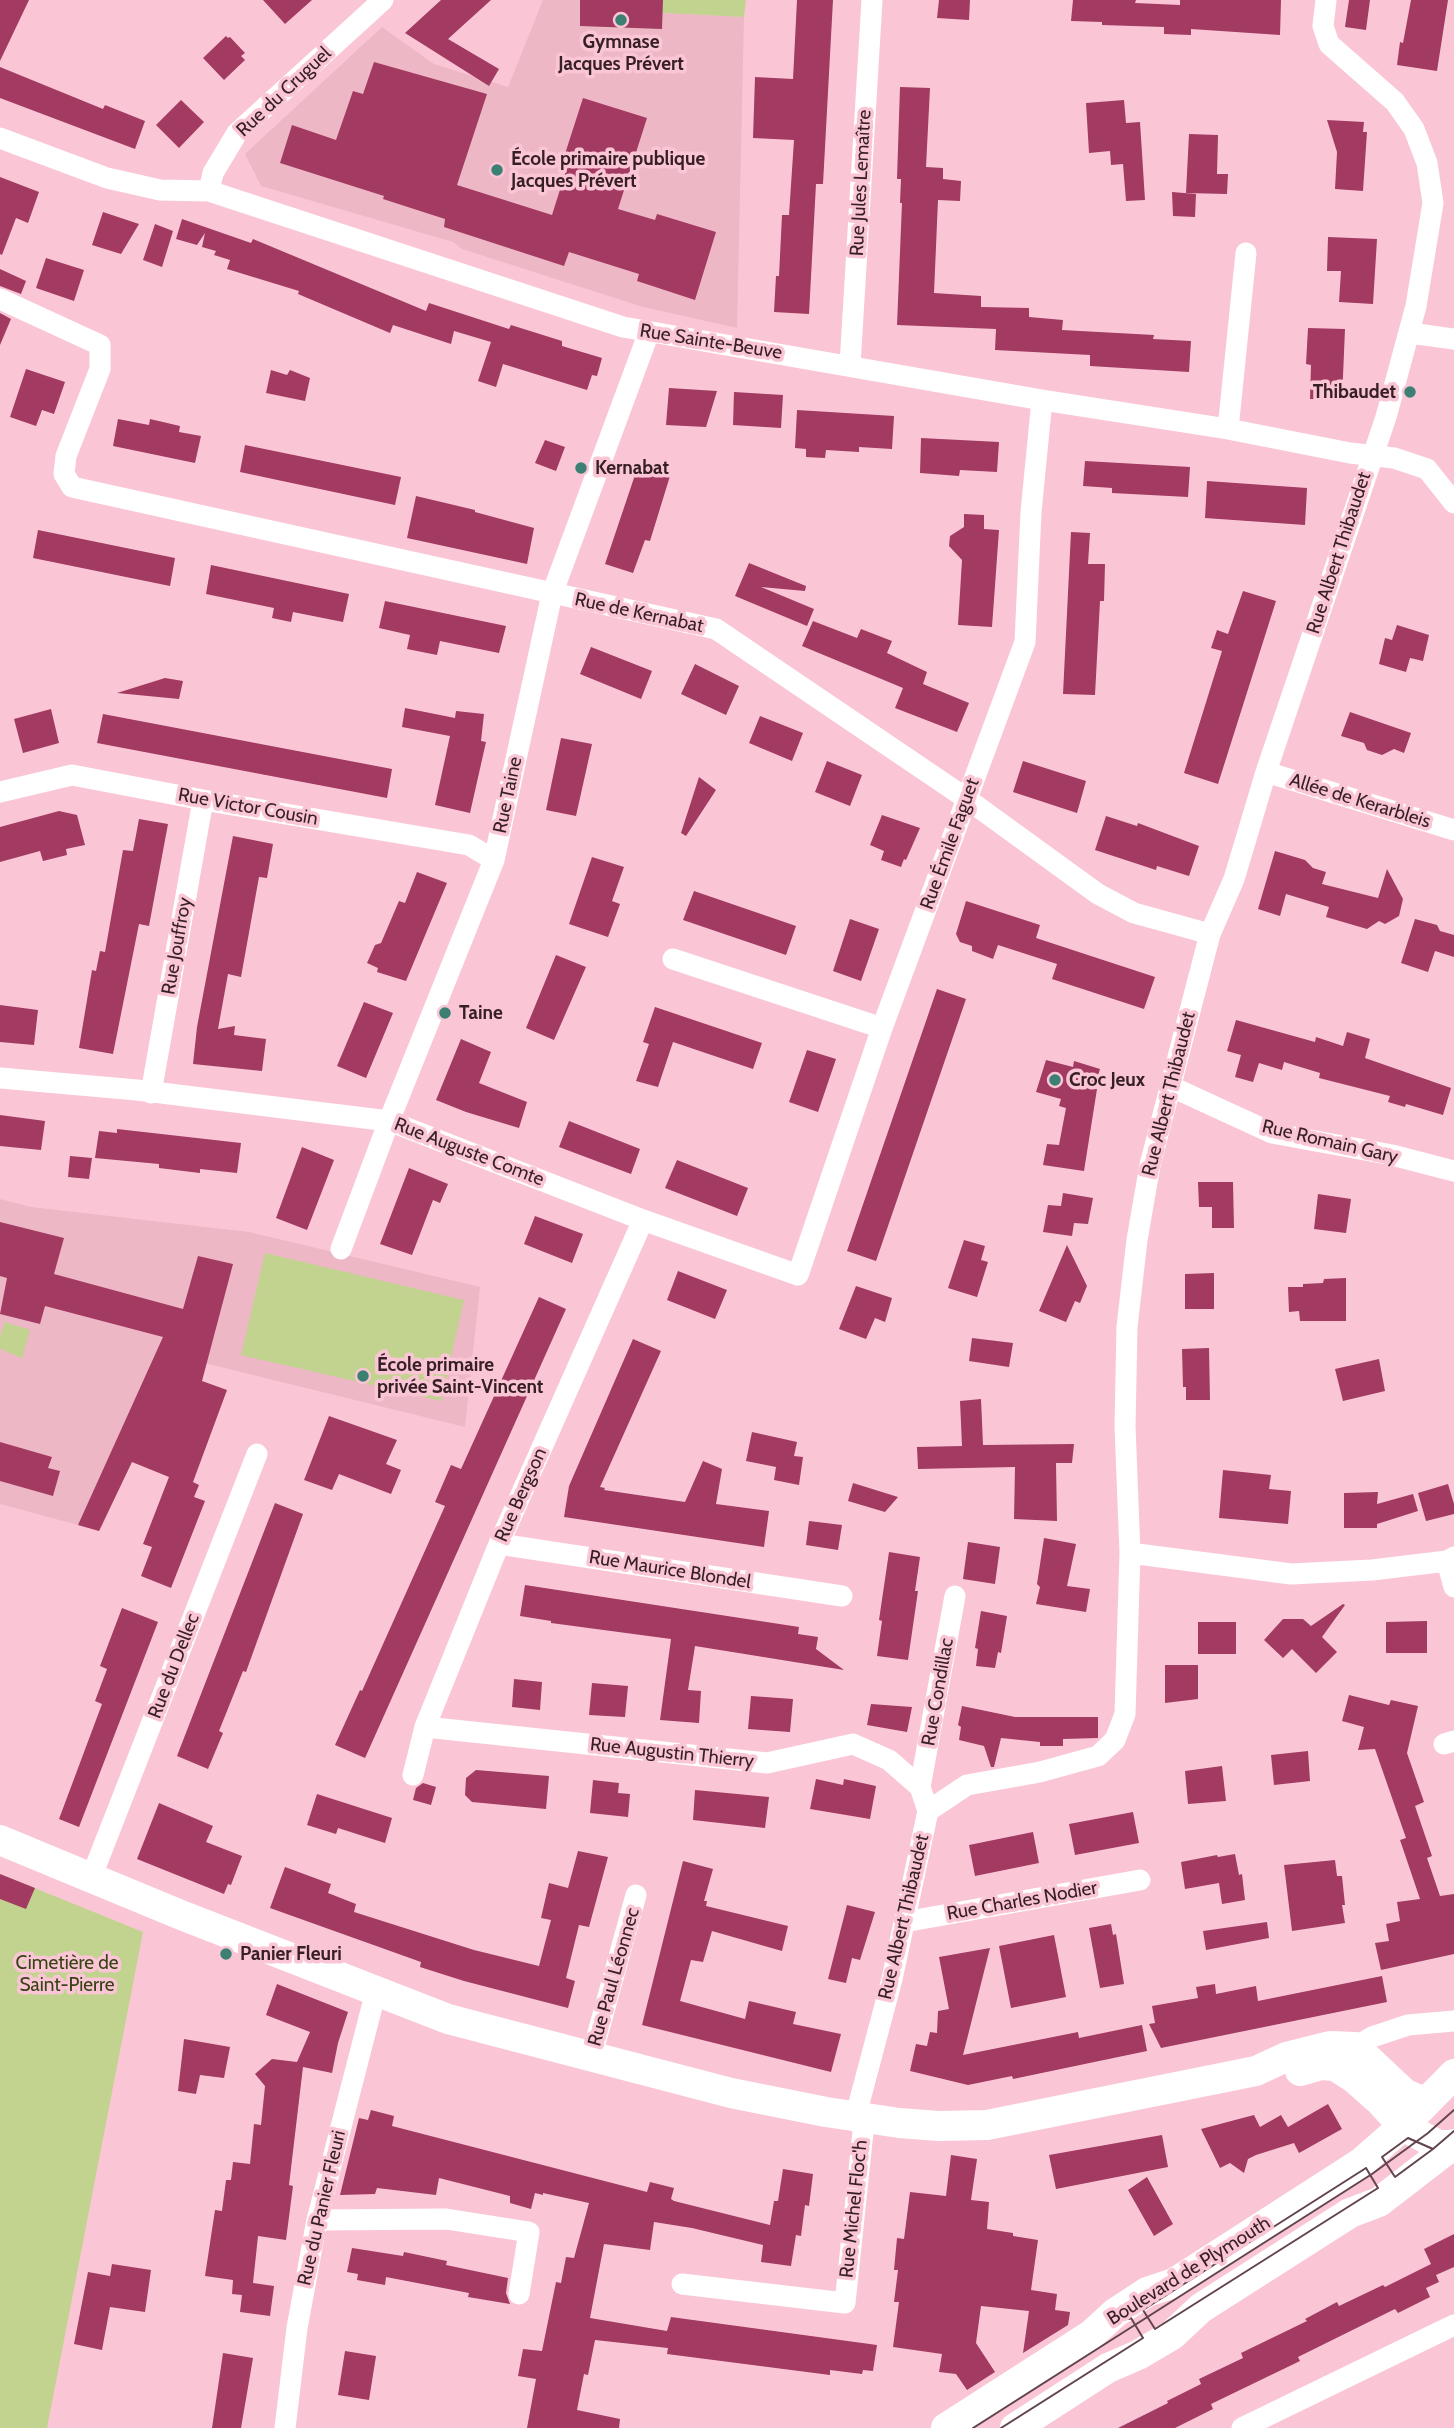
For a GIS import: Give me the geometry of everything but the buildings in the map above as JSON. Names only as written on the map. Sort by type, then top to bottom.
[{"type":"main road","points":[[0,1840],[448,2019],[731,2093],[860,2119],[939,2126],[986,2125],[1256,2071],[1286,2057],[1330,2046],[1355,2047],[1404,2093],[1419,2100],[1430,2098]]},
{"type":"main road","points":[[1256,2071],[1290,2073],[1321,2065],[1335,2066],[1354,2078],[1404,2126],[1438,2144],[1453,2145]]},
{"type":"main road","name":"Boulevard de Plymouth","points":[[946,2428],[1091,2335],[1115,2313],[1147,2292],[1174,2283],[1362,2162],[1404,2126],[1454,2074]]},
{"type":"main road","name":"Boulevard de Plymouth","points":[[1015,2428],[1108,2368],[1138,2355],[1171,2335],[1201,2308],[1350,2213],[1378,2202],[1453,2145]]},
{"type":"street","name":"Rue du Cruguel","points":[[209,191],[214,173],[237,133],[383,0]]},
{"type":"street","name":"Rue Jules Lemaître","points":[[850,365],[872,0]]},
{"type":"street","name":"Rue Albert Thibaudet","points":[[860,2119],[858,2107],[892,1979],[928,1811],[967,1785],[1040,1772],[1098,1756],[1115,1740],[1125,1714],[1130,1553],[1125,1426],[1127,1327],[1137,1240],[1150,1165],[1210,934],[1234,879],[1266,772],[1386,417],[1416,306],[1433,203],[1427,163],[1414,129],[1395,102],[1329,44],[1322,26],[1326,0]]},
{"type":"street","points":[[0,138],[107,178],[160,190],[209,191]]},
{"type":"street","name":"Rue Sainte-Beuve","points":[[209,191],[623,327],[1394,458],[1427,470],[1454,503]]},
{"type":"street","points":[[1228,429],[1246,253]]},
{"type":"street","name":"Rue de Kernabat","points":[[0,299],[100,345],[100,369],[66,456],[64,474],[72,487],[716,629],[967,799],[1098,894],[1134,913],[1210,934]]},
{"type":"street","name":"Rue Taine","points":[[341,1249],[389,1121],[494,860],[552,594],[649,332]]},
{"type":"street","points":[[1409,333],[1454,339]]},
{"type":"street","name":"Rue Émile Faguet","points":[[798,1275],[882,1028],[1025,642],[1031,512],[1042,400]]},
{"type":"street","name":"Allée de Kerarbleis","points":[[1266,772],[1454,830]]},
{"type":"street","name":"Rue Victor Cousin","points":[[0,792],[72,775],[468,845],[494,860]]},
{"type":"street","name":"Rue Jouffroy","points":[[150,1093],[203,800]]},
{"type":"street","points":[[673,959],[882,1028]]},
{"type":"street","name":"Rue Auguste Comte","points":[[0,1078],[389,1121],[643,1220],[798,1275]]},
{"type":"street","name":"Rue Romain Gary","points":[[1172,1087],[1272,1133],[1392,1155],[1454,1171]]},
{"type":"street","name":"Rue Bergson","points":[[413,1775],[425,1727],[499,1544],[643,1220]]},
{"type":"street","name":"Rue du Dellec","points":[[92,1878],[257,1454]]},
{"type":"street","name":"Rue Maurice Blondel","points":[[499,1544],[842,1596]]},
{"type":"street","points":[[1130,1553],[1291,1574],[1373,1570],[1450,1559],[1454,1587]]},
{"type":"street","name":"Rue Condillac","points":[[920,1787],[955,1596]]},
{"type":"street","name":"Rue Augustin Thierry","points":[[425,1727],[767,1763],[853,1744],[890,1760],[920,1787],[928,1811]]},
{"type":"street","name":"Rue Charles Nodier","points":[[904,1922],[1140,1880]]},
{"type":"street","name":"Rue Paul Léonnec","points":[[591,2058],[636,1895]]},
{"type":"street","name":"Rue du Panier Fleuri","points":[[285,2428],[297,2328],[317,2220],[376,1991]]},
{"type":"street","points":[[1355,2047],[1372,2037],[1408,2025],[1454,2021]]},
{"type":"street","name":"Rue Michel Floc'h","points":[[682,2284],[845,2304],[863,2132],[860,2119]]},
{"type":"street","points":[[317,2220],[446,2219],[529,2232],[519,2294]]},
{"type":"street","points":[[1242,2428],[1454,2325]]},
{"type":"shaded area","name":"École primaire publique Jacques Prévert","points":[[543,0],[580,0],[662,28],[663,13],[744,17],[737,328],[643,307],[462,249],[453,242],[261,186],[245,154],[382,27],[434,64],[508,87]]},
{"type":"shaded area","name":"École primaire privée Saint-Vincent","points":[[0,1199],[31,1207],[249,1232],[480,1287],[465,1427],[196,1361],[163,1391],[100,1531],[0,1504]]},
{"type":"green space","name":"Gymnase Jacques Prévert","points":[[580,0],[746,0],[744,17],[663,13],[662,29],[580,26]]},
{"type":"green space","points":[[265,1253],[464,1300],[441,1401],[241,1355]]},
{"type":"green space","points":[[5,1322],[30,1330],[22,1358],[0,1349],[0,1336]]},
{"type":"green space","name":"Cimetière de Saint-Pierre","points":[[0,1874],[143,1932],[47,2428],[0,2428]]},
{"type":"tram line","points":[[973,2428],[1372,2174],[1428,2133],[1454,2110]]},
{"type":"tram line","points":[[1426,2146],[1433,2149],[1454,2131]]},
{"type":"tram line","points":[[1408,2138],[1433,2149],[1395,2177],[1382,2157],[1408,2138]]},
{"type":"tram line","points":[[1366,2168],[1378,2188],[1155,2329],[1143,2310],[1366,2168]]},
{"type":"tram line","points":[[1001,2428],[1143,2338],[1131,2318],[1129,2319]]},
{"type":"place","name":"Gymnase Jacques Prévert","points":[[621,20]]},
{"type":"place","name":"École primaire publique Jacques Prévert","points":[[497,170]]},
{"type":"place","name":"Thibaudet","points":[[1410,392]]},
{"type":"place","name":"Kernabat","points":[[581,468]]},
{"type":"place","name":"Taine","points":[[445,1013]]},
{"type":"place","name":"Croc Jeux","points":[[1055,1080]]},
{"type":"place","name":"École primaire privée Saint-Vincent","points":[[363,1376]]},
{"type":"place","name":"Panier Fleuri","points":[[226,1954]]}]
